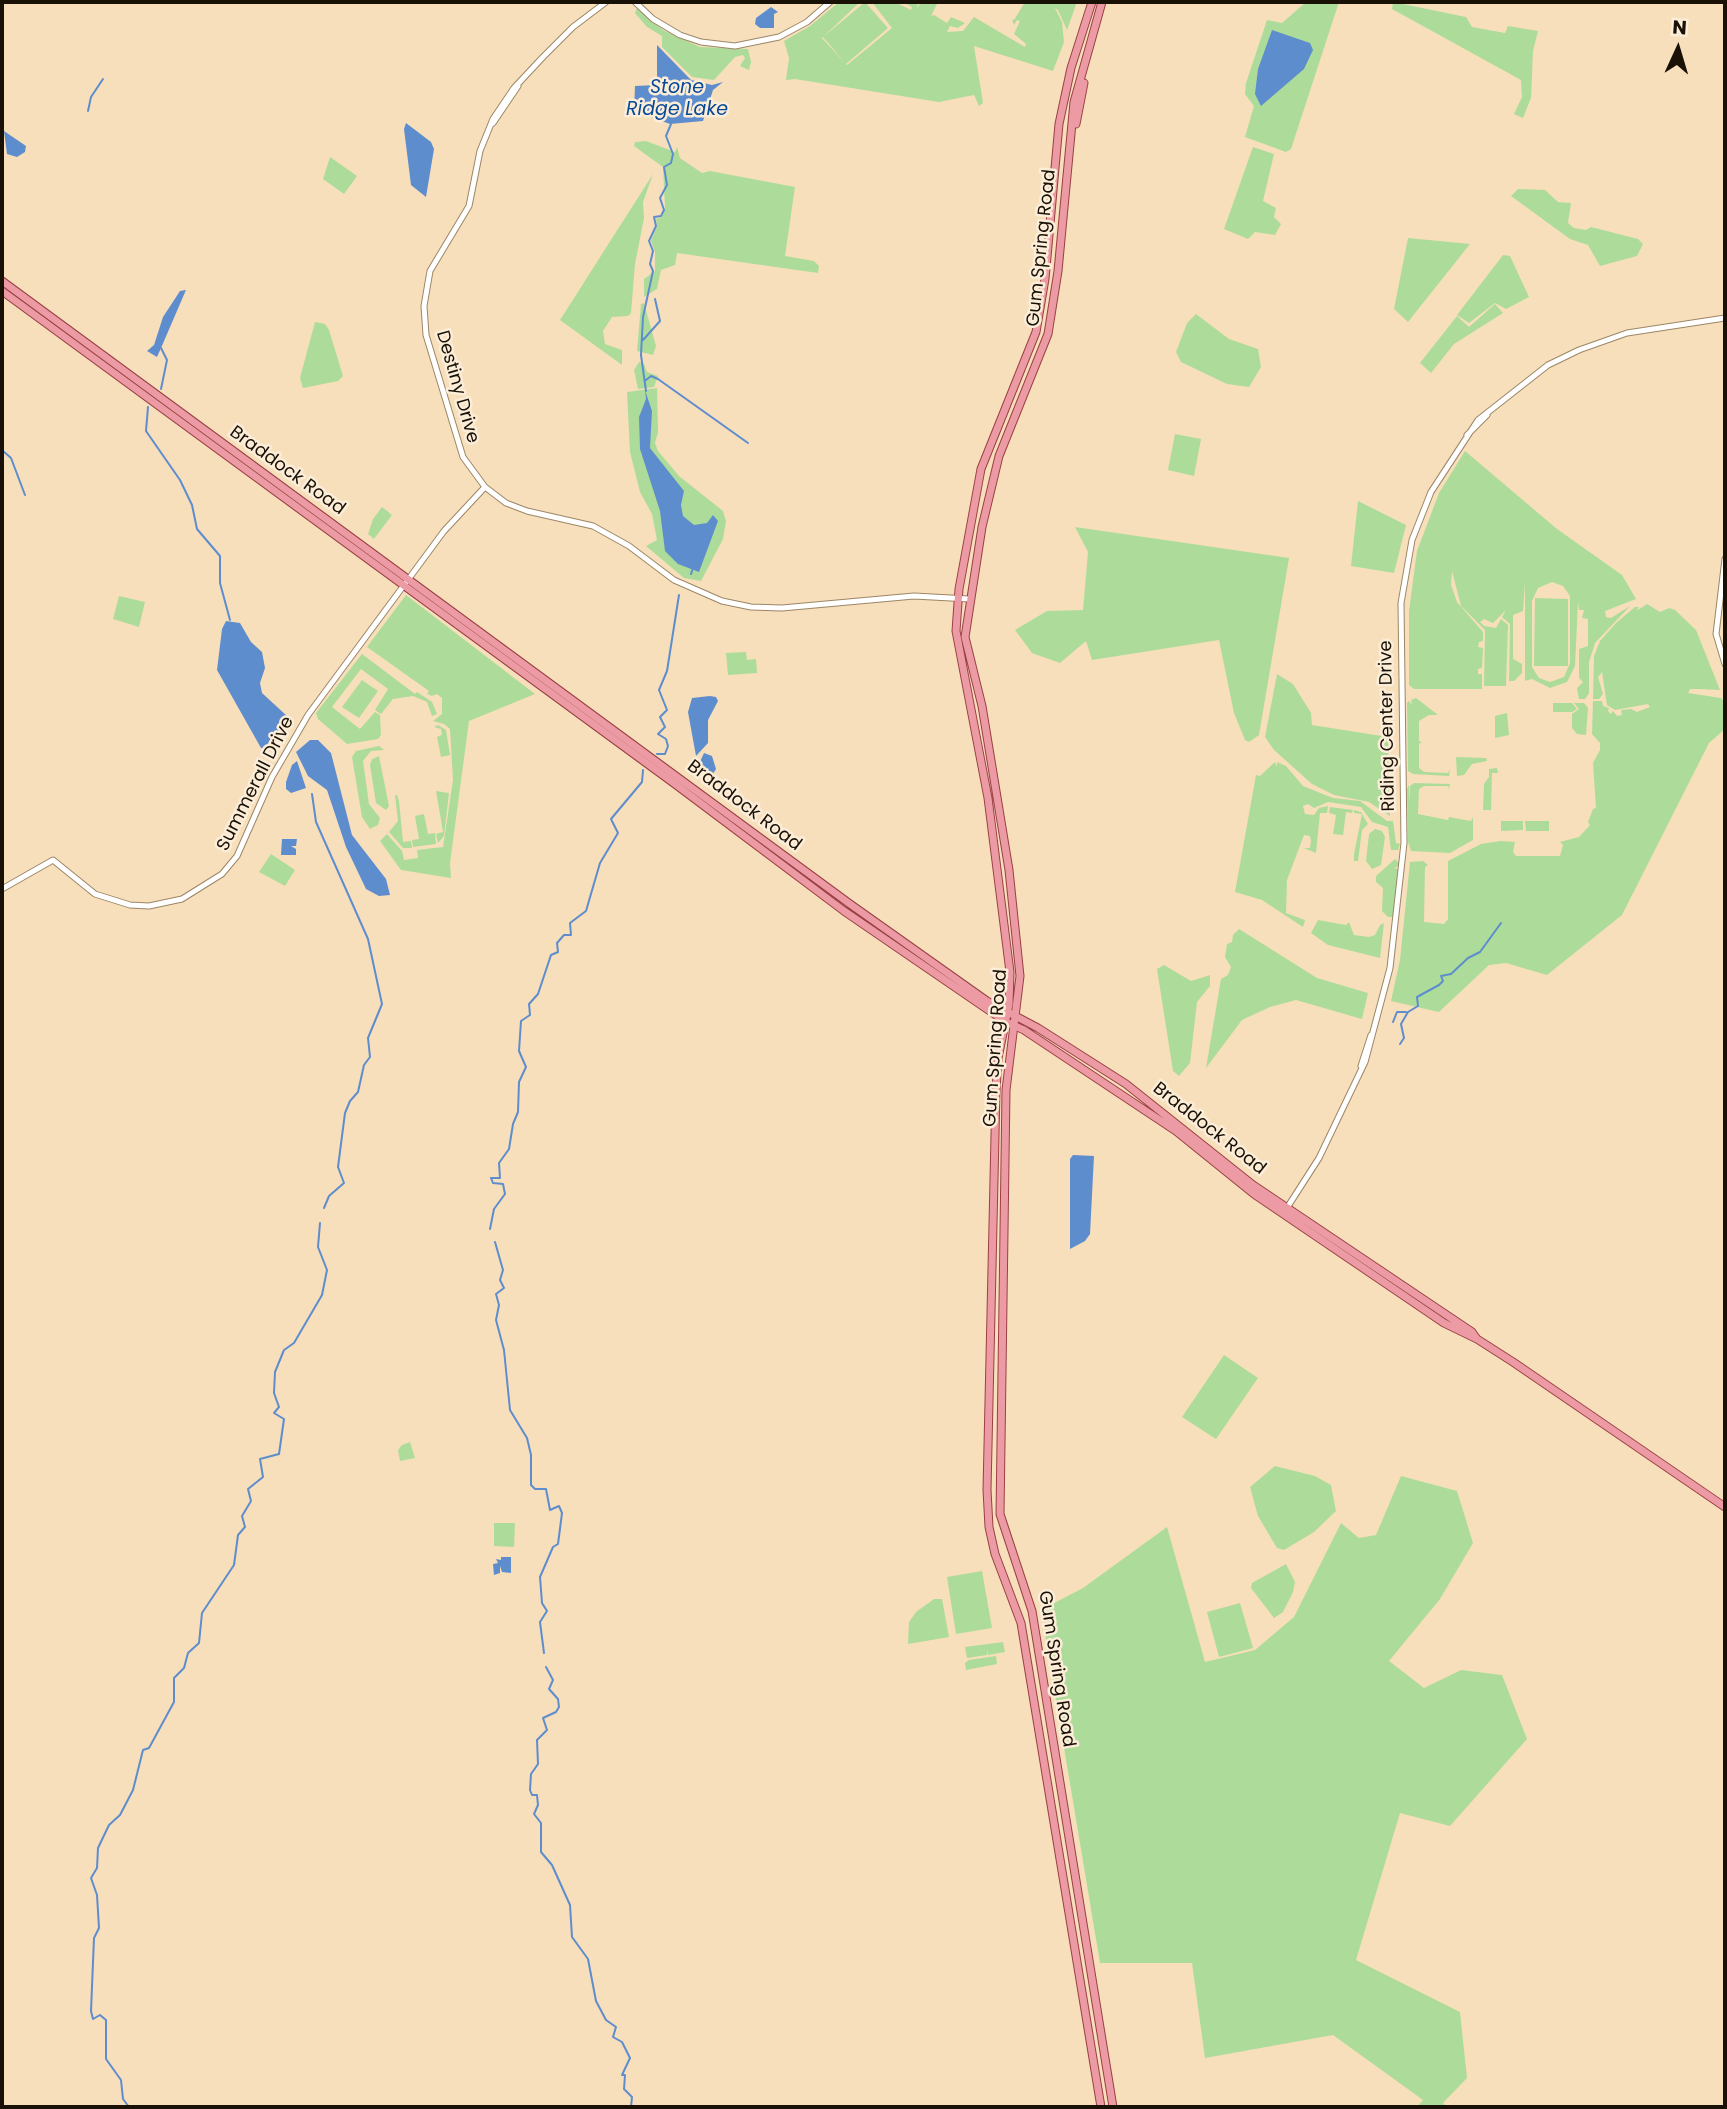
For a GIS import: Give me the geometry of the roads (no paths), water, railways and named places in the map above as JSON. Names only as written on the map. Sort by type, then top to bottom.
[{"type":"main road","name":"Gum Spring Road","points":[[1092,2],[1075,54],[1059,124],[1045,279],[1036,332],[983,461],[958,598],[959,655],[982,765],[1010,972],[1000,1514],[1032,1611],[1113,2107]]},
{"type":"main road","name":"Gum Spring Road","points":[[1101,2107],[1021,1623],[996,1554],[987,1504],[995,1098],[998,1058],[1020,987],[1015,924],[982,706],[965,646],[969,599],[999,456],[1048,334],[1058,271],[1068,152],[1079,82],[1102,2]]},
{"type":"main road","points":[[1068,152],[1084,83]]},
{"type":"main road","name":"Braddock Road","points":[[2,281],[406,583],[494,652],[907,956],[1011,1020],[1182,1135],[1237,1181],[1472,1332],[1477,1339],[1725,1507]]},
{"type":"main road","name":"Braddock Road","points":[[2,291],[660,763],[1011,1020],[1126,1084],[1286,1211]]},
{"type":"main road","points":[[604,732],[660,763]]},
{"type":"main road","points":[[844,911],[854,911],[875,926],[881,926]]},
{"type":"main road","points":[[907,956],[915,956],[935,969],[944,970]]},
{"type":"main road","points":[[1110,1087],[1120,1088],[1166,1114]]},
{"type":"street","name":"Destiny Drive","points":[[606,2],[568,33],[503,104],[480,151],[469,206],[430,271],[424,311],[427,341],[458,447],[469,467],[485,487],[506,503],[527,511],[593,526],[629,546],[685,586],[731,603],[782,608],[914,596],[969,599]]},
{"type":"street","points":[[635,2],[653,19],[680,35],[709,44],[735,46],[779,37],[807,22],[830,2]]},
{"type":"street","points":[[1725,318],[1725,326]]},
{"type":"street","name":"Riding Center Drive","points":[[1286,1211],[1319,1158],[1369,1051],[1390,968],[1402,877],[1401,618],[1405,570],[1417,525],[1431,492],[1467,435],[1488,412],[1540,370],[1595,343],[1644,330],[1725,318]]},
{"type":"street","name":"Summerall Drive","points":[[2,890],[53,860],[95,894],[130,905],[168,904],[204,888],[237,856],[291,740],[443,531],[485,487]]},
{"type":"street","points":[[1725,559],[1716,634],[1725,664]]},
{"type":"water","points":[[771,7],[778,12],[774,14],[774,28],[760,28],[755,24],[756,18]]},
{"type":"water","points":[[1272,30],[1310,43],[1313,50],[1304,69],[1261,106],[1255,94],[1258,69]]},
{"type":"water","name":"Stone Ridge Lake","points":[[657,45],[691,80],[712,85],[723,82],[713,90],[703,121],[670,124],[634,111],[635,86],[657,85]]},
{"type":"water","points":[[406,123],[431,142],[434,149],[426,197],[411,185],[404,129]]},
{"type":"water","points":[[4,131],[26,146],[25,152],[17,157],[7,154]]},
{"type":"water","points":[[186,290],[157,357],[147,351],[154,345],[163,317],[180,291]]},
{"type":"water","points":[[645,390],[652,411],[650,448],[684,491],[681,505],[683,516],[694,525],[707,523],[713,515],[718,521],[699,572],[678,564],[665,551],[660,511],[640,449],[639,417],[646,399]]},
{"type":"water","points":[[226,621],[240,623],[251,642],[262,652],[265,668],[260,683],[262,693],[287,716],[281,731],[283,737],[269,749],[261,748],[217,670],[222,629]]},
{"type":"water","points":[[716,697],[718,701],[708,720],[708,743],[696,756],[688,712],[692,698]]},
{"type":"water","points":[[310,740],[318,740],[331,753],[352,835],[386,879],[390,895],[379,896],[366,889],[346,847],[327,790],[308,776],[296,752]]},
{"type":"water","points":[[704,753],[712,756],[716,769],[713,774],[708,775],[698,766]]},
{"type":"water","points":[[297,761],[306,788],[291,793],[286,789],[286,782],[292,765]]},
{"type":"water","points":[[282,839],[297,839],[296,846],[291,846],[296,849],[296,855],[281,855]]},
{"type":"water","points":[[1073,1155],[1094,1156],[1090,1234],[1085,1241],[1070,1249],[1070,1159]]},
{"type":"water","points":[[501,1557],[511,1557],[511,1573],[502,1572],[500,1566],[500,1573],[494,1575],[493,1564],[498,1563],[496,1559],[501,1560]]},
{"type":"waterway","points":[[88,111],[91,97],[103,79]]},
{"type":"waterway","points":[[646,391],[641,355],[643,317],[653,271],[650,264],[653,251],[649,241],[656,226],[654,217],[661,216],[664,210],[660,198],[667,185],[664,167],[671,163],[673,154],[666,136],[671,124]]},
{"type":"waterway","points":[[643,340],[660,321],[655,299]]},
{"type":"waterway","points":[[161,348],[167,360],[161,389]]},
{"type":"waterway","points":[[646,380],[651,376],[658,379],[748,443]]},
{"type":"waterway","points":[[148,407],[146,431],[180,480],[192,505],[197,529],[220,556],[220,583],[230,620]]},
{"type":"waterway","points":[[2,450],[11,458],[25,495]]},
{"type":"waterway","points":[[691,574],[693,568]]},
{"type":"waterway","points":[[657,754],[665,754],[668,746],[666,739],[658,734],[665,727],[660,717],[667,710],[659,690],[667,671],[679,595]]},
{"type":"waterway","points":[[490,1229],[494,1209],[505,1194],[503,1184],[493,1183],[491,1178],[500,1178],[499,1163],[509,1149],[518,1112],[519,1082],[526,1067],[519,1051],[521,1021],[530,1015],[529,1004],[538,994],[551,955],[558,952],[557,943],[564,935],[571,935],[570,923],[586,911],[600,863],[618,833],[611,819],[642,782],[643,770]]},
{"type":"waterway","points":[[312,794],[316,822],[368,939],[382,1004],[368,1038],[370,1057],[364,1065],[358,1092],[345,1113],[338,1167],[344,1183],[329,1196],[324,1208]]},
{"type":"waterway","points":[[1400,1044],[1404,1038],[1401,1024],[1408,1012],[1418,1006],[1417,997],[1439,985],[1443,981],[1441,976],[1451,974],[1468,958],[1480,952],[1501,923]]},
{"type":"waterway","points":[[1393,1022],[1397,1012],[1406,1012]]},
{"type":"waterway","points":[[129,2107],[123,2099],[121,2080],[106,2059],[106,2020],[100,2015],[93,2019],[91,2011],[94,1938],[99,1928],[97,1895],[91,1878],[97,1868],[98,1848],[109,1825],[120,1815],[133,1790],[143,1750],[149,1748],[174,1702],[174,1678],[184,1668],[188,1653],[199,1643],[202,1613],[234,1565],[238,1535],[245,1527],[242,1516],[251,1501],[248,1489],[263,1477],[260,1459],[279,1454],[284,1419],[274,1413],[279,1407],[274,1393],[275,1372],[284,1350],[294,1343],[322,1295],[327,1270],[318,1247],[320,1223]]},
{"type":"waterway","points":[[495,1242],[503,1270],[500,1280],[504,1288],[496,1294],[499,1305],[496,1320],[504,1350],[510,1410],[527,1438],[531,1455],[531,1485],[535,1489],[546,1489],[550,1510],[559,1506],[562,1513],[558,1544],[553,1547],[540,1577],[542,1603],[547,1611],[540,1622],[544,1653]]},
{"type":"waterway","points":[[546,1667],[553,1680],[549,1689],[558,1699],[559,1707],[556,1712],[543,1718],[547,1730],[537,1740],[538,1764],[531,1774],[530,1790],[532,1795],[537,1795],[538,1805],[534,1814],[541,1823],[541,1852],[552,1865],[570,1905],[572,1937],[588,1959],[596,2001],[606,2020],[616,2027],[613,2037],[622,2042],[630,2058],[622,2075],[625,2075],[624,2089],[632,2097],[631,2107]]}]
